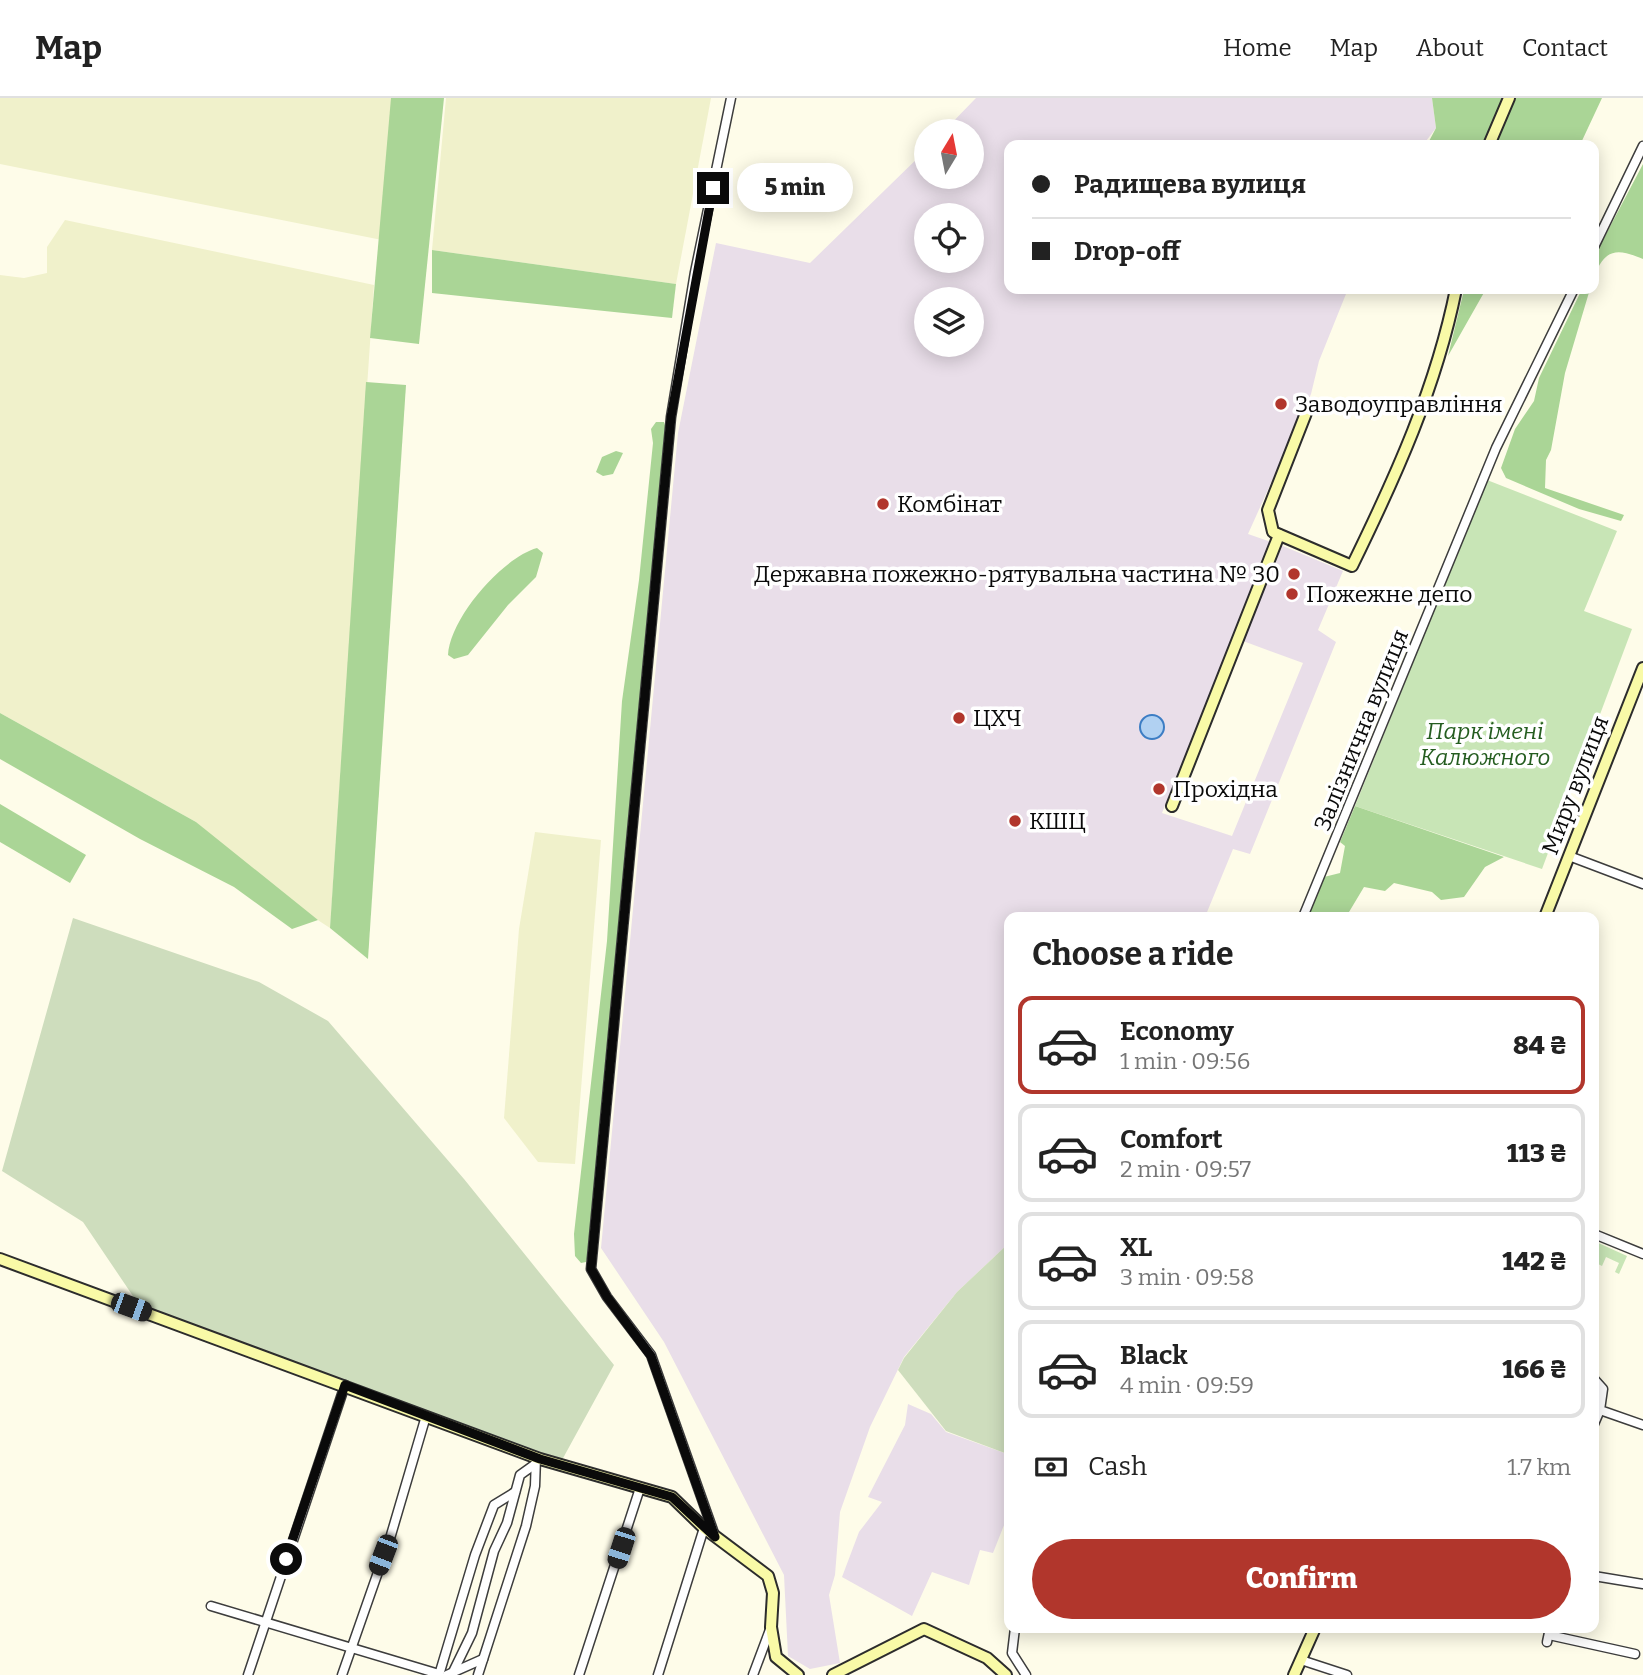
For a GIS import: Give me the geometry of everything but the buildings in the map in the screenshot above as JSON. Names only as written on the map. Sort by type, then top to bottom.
[{"type":"street","points":[[715,1537],[651,1356],[607,1297],[591,1269],[671,417],[695,272],[732,98]]},
{"type":"street","points":[[1491,140],[1509,98]]},
{"type":"street","points":[[1599,237],[1643,146]]},
{"type":"street","points":[[1308,408],[1268,510],[1273,532],[1352,566],[1424,409],[1447,336],[1455,294]]},
{"type":"street","name":"Залізнична вулиця","points":[[1305,912],[1496,448],[1572,294]]},
{"type":"street","points":[[1172,806],[1279,535]]},
{"type":"street","name":"Миру вулиця","points":[[1547,912],[1643,667]]},
{"type":"street","points":[[1569,856],[1643,884]]},
{"type":"street","points":[[1599,1236],[1643,1254]]},
{"type":"street","points":[[0,1259],[345,1385],[535,1461],[672,1497],[704,1528],[768,1576],[773,1593],[771,1627],[755,1670]]},
{"type":"street","points":[[248,1675],[345,1385]]},
{"type":"street","points":[[1599,1386],[1603,1390],[1600,1410],[1643,1424]]},
{"type":"street","points":[[342,1675],[391,1535],[426,1416]]},
{"type":"street","points":[[450,1674],[472,1633],[494,1551],[507,1523],[520,1475],[535,1461]]},
{"type":"street","points":[[478,1675],[526,1526],[535,1486],[535,1461]]},
{"type":"street","points":[[579,1675],[640,1488]]},
{"type":"street","points":[[211,1606],[439,1675],[475,1555],[495,1505],[516,1492]]},
{"type":"street","points":[[658,1675],[704,1528]]},
{"type":"street","points":[[1599,1577],[1643,1584]]},
{"type":"street","points":[[771,1627],[779,1659],[798,1675]]},
{"type":"street","points":[[833,1675],[924,1629],[987,1658],[1006,1675]]},
{"type":"street","points":[[1014,1633],[1012,1653],[1026,1675]]},
{"type":"street","points":[[1294,1675],[1313,1633]]},
{"type":"street","points":[[1549,1635],[1635,1654]]},
{"type":"street","points":[[450,1674],[483,1658]]},
{"type":"street","points":[[755,1670],[767,1660],[779,1659]]},
{"type":"street","points":[[1301,1660],[1347,1675]]},
{"type":"shaded area","points":[[976,98],[1432,98],[1436,128],[1427,140],[1004,140],[1004,294],[1346,294],[1319,361],[1311,394],[1248,534],[1271,542],[1162,813],[1232,836],[1303,663],[1243,641],[1278,544],[1343,571],[1318,630],[1336,642],[1250,854],[1233,849],[1207,912],[1004,912],[1004,1248],[957,1292],[904,1357],[870,1427],[840,1512],[835,1575],[829,1595],[840,1663],[810,1669],[788,1656],[784,1575],[664,1342],[601,1248],[678,433],[716,243],[810,263],[914,162],[914,189],[984,189],[984,119],[956,119]]},
{"type":"shaded area","points":[[908,1404],[931,1414],[946,1432],[1004,1453],[1004,1525],[993,1553],[980,1550],[969,1585],[932,1572],[912,1616],[842,1577],[859,1532],[882,1502],[868,1497],[905,1425]]},
{"type":"green space","points":[[0,98],[398,98],[387,241],[0,164]]},
{"type":"green space","points":[[391,98],[444,98],[419,344],[370,338]]},
{"type":"green space","points":[[446,98],[711,98],[676,284],[432,250]]},
{"type":"green space","points":[[1432,98],[1602,98],[1582,140],[1430,140],[1436,128]]},
{"type":"green space","points":[[1643,164],[1643,259],[1619,252],[1608,255],[1599,266],[1599,248]]},
{"type":"green space","points":[[65,220],[374,285],[330,928],[284,898],[196,822],[0,713],[0,275],[24,278],[47,273],[47,247]]},
{"type":"green space","points":[[432,250],[676,284],[672,318],[432,293]]},
{"type":"green space","points":[[1463,294],[1483,294],[1448,356]]},
{"type":"green space","points":[[1580,294],[1589,294],[1565,373],[1551,450],[1546,460],[1545,488],[1624,515],[1621,521],[1579,509],[1506,478],[1501,468],[1515,429],[1534,401],[1539,378]]},
{"type":"green space","points":[[366,382],[406,385],[368,959],[330,928]]},
{"type":"green space","points":[[656,422],[664,422],[666,429],[589,1253],[586,1262],[581,1263],[575,1256],[574,1234],[607,941],[622,701],[639,580],[653,443],[651,429]]},
{"type":"green space","points":[[616,451],[623,453],[613,474],[603,476],[596,472],[602,457]]},
{"type":"green space","name":"Парк імені Калюжного","points":[[1487,480],[1617,531],[1584,611],[1632,629],[1542,869],[1355,806]]},
{"type":"green space","points":[[537,548],[543,553],[536,577],[508,605],[468,655],[454,659],[448,655],[458,624],[480,591],[509,564]]},
{"type":"green space","points":[[0,713],[196,822],[318,920],[292,929],[234,887],[140,839],[0,759]]},
{"type":"green space","points":[[0,804],[86,855],[70,883],[0,842]]},
{"type":"green space","points":[[1355,806],[1504,857],[1485,867],[1464,897],[1441,900],[1432,892],[1394,883],[1385,891],[1364,887],[1349,912],[1309,912],[1324,877],[1340,873],[1345,846],[1340,842]]},
{"type":"green space","points":[[535,832],[601,840],[575,1164],[538,1162],[504,1118],[519,929]]},
{"type":"green space","points":[[73,918],[259,982],[328,1021],[464,1179],[614,1365],[562,1460],[540,1459],[139,1305],[83,1222],[2,1171]]},
{"type":"green space","points":[[1599,1243],[1627,1256],[1619,1274],[1615,1272],[1619,1263],[1606,1257],[1602,1266],[1599,1264]]},
{"type":"green space","points":[[1004,1248],[1004,1453],[946,1431],[898,1370],[904,1358],[957,1292]]},
{"type":"water","points":[[1152,715],[1160,719],[1164,727],[1160,735],[1152,739],[1144,735],[1140,727],[1144,719]]},
{"type":"place","name":"Заводоуправління","points":[[1281,404]]},
{"type":"place","name":"Комбінат","points":[[883,504]]},
{"type":"place","name":"Державна пожежно-рятувальна частина № 30","points":[[1294,574]]},
{"type":"place","name":"Пожежне депо","points":[[1292,594]]},
{"type":"place","name":"ЦХЧ","points":[[959,718]]},
{"type":"place","name":"Прохідна","points":[[1159,789]]},
{"type":"place","name":"КШЦ","points":[[1015,821]]},
{"type":"route","points":[[286,1559],[345,1385],[540,1459],[672,1497],[715,1537],[651,1356],[607,1297],[591,1269],[671,417],[695,272],[713,188]]}]
